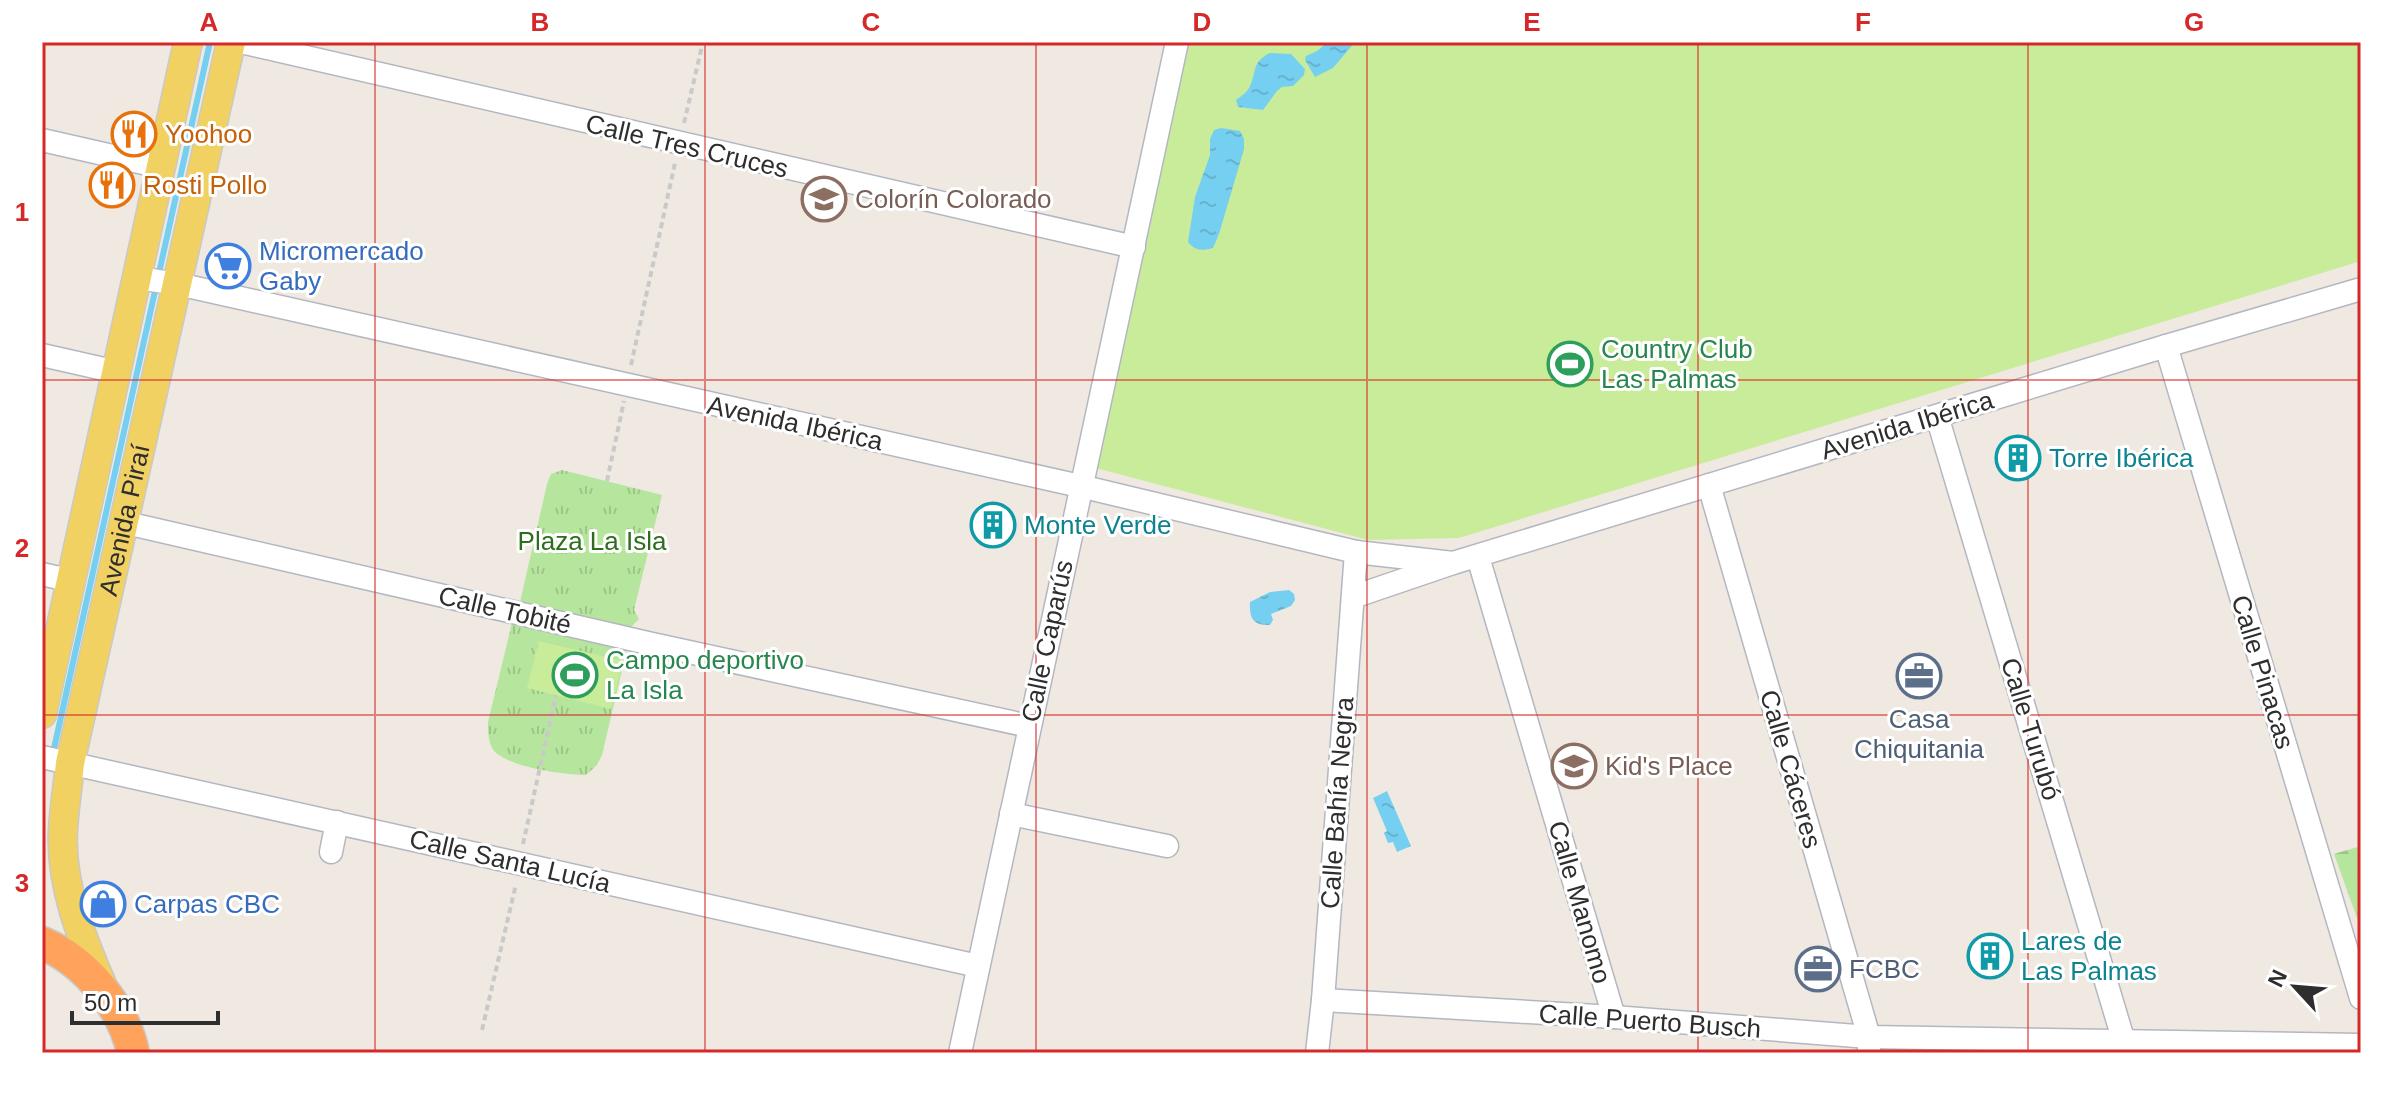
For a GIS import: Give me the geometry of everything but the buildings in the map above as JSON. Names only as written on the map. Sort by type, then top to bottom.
[{"type":"highway","points":[[42,943],[80,967],[114,1008],[159,1053]]},
{"type":"highway","points":[[114,1008],[133,1053]]},
{"type":"main road","name":"Avenida Piraí","points":[[42,714],[140,278],[188,42]]},
{"type":"main road","name":"Avenida Piraí","points":[[114,1008],[83,942],[68,887],[59,760],[122,522],[231,42]]},
{"type":"street","name":"Calle Tres Cruces","points":[[241,42],[1134,247]]},
{"type":"street","name":"Calle Caparús","points":[[960,1053],[1177,42]]},
{"type":"street","points":[[42,140],[161,167]]},
{"type":"street","name":"Avenida Ibérica","points":[[140,278],[1080,486],[1356,552],[1453,563]]},
{"type":"street","name":"Avenida Ibérica","points":[[1353,597],[1453,563],[2361,289]]},
{"type":"street","name":"Calle Pinacas","points":[[2166,346],[2361,998]]},
{"type":"street","points":[[42,355],[117,372]]},
{"type":"street","name":"Calle Turubó","points":[[1937,416],[2124,1042]]},
{"type":"street","name":"Calle Cáceres","points":[[1709,485],[1869,1045]]},
{"type":"street","name":"Calle Tobité","points":[[122,522],[652,644],[1029,726]]},
{"type":"street","name":"Calle Bahía Negra","points":[[1317,1053],[1356,552]]},
{"type":"street","name":"Calle Manomo","points":[[1478,557],[1614,1017]]},
{"type":"street","points":[[42,574],[72,581]]},
{"type":"street","name":"Calle Santa Lucía","points":[[59,760],[978,966]]},
{"type":"street","points":[[1011,814],[1167,846]]},
{"type":"street","points":[[331,852],[337,822]]},
{"type":"street","name":"Calle Puerto Busch","points":[[1323,1000],[1614,1017],[1869,1045],[2124,1042],[2361,1045]]},
{"type":"path","points":[[607,481],[703,42]]},
{"type":"green space","name":"Country Club Las Palmas","points":[[1184,42],[2361,42],[2361,261],[1459,538],[1368,540],[1092,467]]},
{"type":"green space","name":"Plaza La Isla","points":[[562,470],[662,495],[634,610],[639,619],[628,630],[520,602],[547,484],[551,474]]},
{"type":"green space","points":[[512,623],[627,649],[602,755],[586,775],[521,765],[498,755],[492,748],[488,722]]},
{"type":"green space","name":"Campo deportivo La Isla","points":[[539,641],[623,661],[611,709],[527,688]]},
{"type":"green space","points":[[2361,846],[2361,929],[2334,854]]},
{"type":"water","points":[[1328,42],[1355,42],[1333,68],[1315,77],[1305,60],[1306,56]]},
{"type":"water","points":[[1270,53],[1291,54],[1305,69],[1304,75],[1293,86],[1277,91],[1263,110],[1238,107],[1236,100],[1249,88],[1257,64]]},
{"type":"water","points":[[1214,130],[1240,131],[1244,149],[1213,248],[1199,250],[1188,242],[1195,197],[1210,155],[1210,139]]},
{"type":"water","points":[[1289,590],[1295,600],[1291,606],[1271,614],[1273,620],[1270,625],[1253,620],[1250,602],[1270,592]]},
{"type":"water","points":[[1387,791],[1411,846],[1397,852],[1393,842],[1388,843],[1384,833],[1387,831],[1373,798]]},
{"type":"waterway","points":[[53,753],[210,42]]},
{"type":"place","name":"Yoohoo","points":[[134,134]]},
{"type":"place","name":"Rosti Pollo","points":[[112,185]]},
{"type":"place","name":"Colorín Colorado","points":[[824,199]]},
{"type":"place","name":"Micromercado Gaby","points":[[228,266]]},
{"type":"place","name":"Country Club Las Palmas","points":[[1570,364]]},
{"type":"place","name":"Torre Ibérica","points":[[2018,458]]},
{"type":"place","name":"Monte Verde","points":[[993,525]]},
{"type":"place","name":"Campo deportivo La Isla","points":[[575,675]]},
{"type":"place","name":"Casa Chiquitania","points":[[1919,676]]},
{"type":"place","name":"Kid's Place","points":[[1574,766]]},
{"type":"place","name":"Carpas CBC","points":[[103,904]]},
{"type":"place","name":"Lares de Las Palmas","points":[[1990,956]]},
{"type":"place","name":"FCBC","points":[[1818,969]]}]
